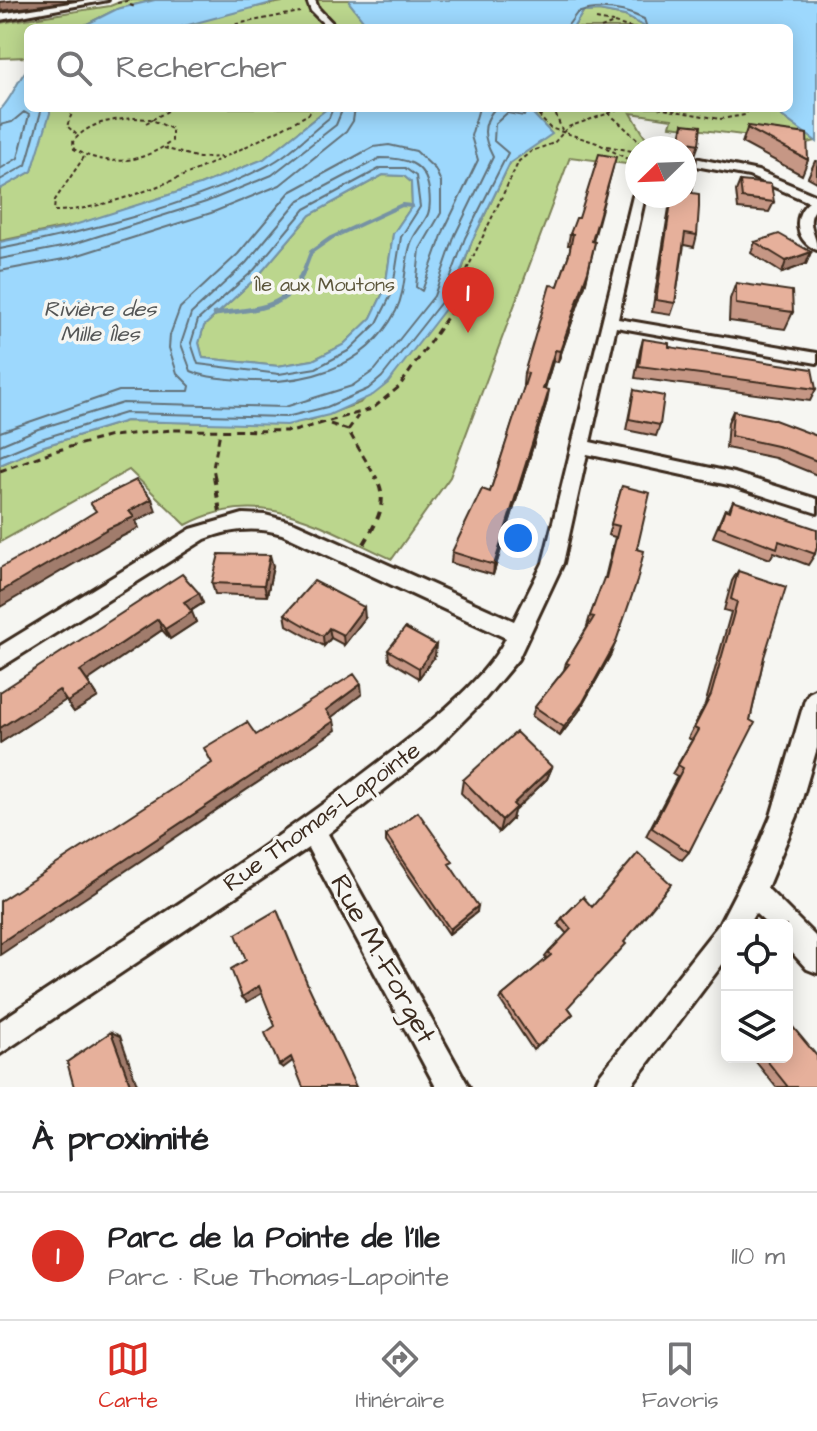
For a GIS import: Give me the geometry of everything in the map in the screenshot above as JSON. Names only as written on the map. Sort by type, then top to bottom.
[{"type":"street","points":[[0,17],[104,0]]},
{"type":"street","points":[[313,5],[330,24]]},
{"type":"street","points":[[697,162],[761,174],[817,202]]},
{"type":"street","points":[[817,202],[804,213],[807,236],[817,246]]},
{"type":"street","name":"Rue Thomas-Lapointe","points":[[0,1039],[312,830],[443,725],[495,671],[520,634],[553,563],[636,208]]},
{"type":"street","points":[[611,322],[817,358]]},
{"type":"street","points":[[582,447],[734,480],[817,506]]},
{"type":"street","points":[[0,658],[198,534],[243,521],[288,528],[520,634]]},
{"type":"street","points":[[737,919],[752,893],[789,809],[817,700]]},
{"type":"street","name":"Rue M.-Forget","points":[[312,830],[453,1087]]},
{"type":"street","points":[[752,893],[773,910],[817,959]]},
{"type":"street","points":[[610,1087],[665,1021],[721,942]]},
{"type":"path","points":[[130,5],[135,7]]},
{"type":"path","points":[[230,24],[313,5]]},
{"type":"path","points":[[596,19],[620,24]]},
{"type":"path","points":[[610,24],[619,19]]},
{"type":"path","points":[[72,112],[67,126],[77,135]]},
{"type":"path","points":[[146,123],[165,112]]},
{"type":"path","points":[[84,157],[55,200],[54,211],[73,211],[159,185],[228,157],[310,112]]},
{"type":"path","points":[[527,112],[542,119],[550,128],[625,149]]},
{"type":"path","points":[[542,119],[541,113],[544,112]]},
{"type":"path","points":[[555,112],[562,130]]},
{"type":"path","points":[[0,471],[51,452],[111,436],[148,431],[294,431],[372,409],[399,387],[452,309],[465,271],[515,166],[532,151],[556,141],[562,130],[607,112]]},
{"type":"path","points":[[611,112],[632,136]]},
{"type":"path","points":[[681,112],[720,119],[745,115],[747,112]]},
{"type":"path","points":[[150,119],[172,129],[172,141],[163,148],[132,159],[114,161],[84,157],[74,149],[73,142],[77,135],[106,121],[150,119]]},
{"type":"path","points":[[600,144],[625,158]]},
{"type":"path","points":[[163,148],[199,158],[228,157]]},
{"type":"path","points":[[348,430],[361,413]]},
{"type":"path","points":[[328,423],[348,430],[380,485],[384,498],[380,520],[363,546]]},
{"type":"path","points":[[220,432],[213,468],[220,511]]},
{"type":"green space","points":[[125,0],[155,0],[117,9],[87,24],[24,24],[24,57],[0,58],[0,23],[110,6]]},
{"type":"green space","points":[[293,0],[350,0],[363,20],[362,24],[190,24],[228,12]]},
{"type":"green space","points":[[599,11],[625,16],[640,24],[576,24],[583,12]]},
{"type":"green space","points":[[49,112],[323,112],[264,159],[200,185],[80,224],[0,241],[0,189],[32,171]]},
{"type":"green space","points":[[536,112],[776,112],[816,141],[807,143],[670,126],[672,119],[631,113],[645,136],[625,136],[625,164],[570,157],[450,477],[392,559],[317,524],[266,510],[241,509],[214,513],[186,525],[129,470],[0,542],[0,465],[44,446],[126,421],[308,421],[360,403],[455,291],[472,241],[510,163],[551,133],[533,114]]},
{"type":"green space","name":"Île aux Moutons","points":[[383,175],[404,176],[411,182],[412,206],[393,234],[385,289],[371,318],[343,345],[313,360],[278,366],[203,358],[199,343],[204,326],[259,275],[310,215]]},
{"type":"water","points":[[155,0],[275,2],[192,24],[87,24],[117,9]]},
{"type":"water","points":[[817,0],[817,142],[776,112],[793,112],[793,24],[640,24],[625,16],[599,11],[583,12],[576,24],[362,24],[363,20],[349,2]]},
{"type":"water","points":[[24,74],[24,112],[50,113],[32,171],[0,189],[0,110]]},
{"type":"water","name":"Rivière des Mille Îles","points":[[323,112],[536,112],[533,114],[552,134],[510,163],[472,241],[449,304],[388,383],[373,395],[329,415],[287,425],[126,421],[44,446],[0,465],[0,242],[62,229],[200,185],[264,159]],"holes":[[[383,175],[404,176],[411,182],[412,206],[393,234],[385,289],[371,318],[343,345],[313,360],[278,366],[203,358],[199,343],[204,326],[259,275],[310,215]]]},
{"type":"building","points":[[683,124],[701,126],[699,144],[697,136],[682,136]]},
{"type":"building","points":[[747,128],[807,134],[808,160]]},
{"type":"building","points":[[599,154],[616,157],[592,241],[595,242],[588,271],[560,351],[555,350],[543,389],[549,390],[494,565],[452,552],[482,489],[490,492],[528,374],[524,373],[550,285],[558,286],[569,254],[573,234],[570,234],[576,218],[579,218]]},
{"type":"building","points":[[740,181],[771,184],[774,202],[742,198]]},
{"type":"building","points":[[699,194],[697,235],[685,233],[675,303],[656,300],[670,208],[697,208]]},
{"type":"building","points":[[779,234],[811,252],[786,261],[755,242]]},
{"type":"building","points":[[736,283],[792,291],[793,312],[736,304]]},
{"type":"building","points":[[643,339],[669,343],[669,347],[812,369],[816,389],[639,366]]},
{"type":"building","points":[[634,390],[664,396],[660,425],[629,419]]},
{"type":"building","points":[[733,411],[772,419],[817,436],[817,461],[781,447],[731,436]]},
{"type":"building","points":[[136,480],[152,499],[129,511],[134,517],[109,528],[0,592],[0,568],[96,511],[90,503]]},
{"type":"building","points":[[622,486],[650,493],[637,549],[644,551],[637,581],[615,644],[583,702],[564,727],[535,707],[569,664],[566,663],[594,617],[590,616],[606,578],[619,526],[611,524]]},
{"type":"building","points":[[733,501],[817,529],[815,554],[779,541],[777,548],[719,526],[725,509],[730,511]]},
{"type":"building","points":[[219,554],[270,555],[264,585],[212,583]]},
{"type":"building","points":[[738,571],[786,587],[764,657],[750,720],[755,723],[689,852],[652,828],[683,768],[678,765],[698,730],[694,728],[711,695],[737,602],[731,599]]},
{"type":"building","points":[[182,574],[199,593],[184,602],[192,612],[165,629],[158,619],[80,671],[91,687],[67,702],[59,690],[0,728],[0,692]]},
{"type":"building","points":[[314,581],[364,607],[343,635],[329,628],[323,636],[285,614]]},
{"type":"building","points":[[405,628],[436,645],[419,668],[388,650]]},
{"type":"building","points":[[354,674],[361,684],[326,710],[334,721],[0,943],[0,901],[212,763],[204,748],[247,722],[256,735]]},
{"type":"building","points":[[516,732],[552,767],[513,804],[516,807],[502,820],[463,780]]},
{"type":"building","points":[[418,812],[453,862],[449,864],[478,906],[450,929],[386,835]]},
{"type":"building","points":[[638,853],[671,884],[624,942],[626,944],[568,1007],[573,1014],[537,1047],[502,996],[551,955],[549,952],[571,929],[562,918],[583,897],[592,907]]},
{"type":"building","points":[[277,910],[356,1087],[303,1087],[291,1057],[279,1065],[265,1033],[275,1026],[259,986],[242,997],[231,969],[246,960],[236,934]]},
{"type":"building","points":[[793,1027],[817,1056],[817,1087],[788,1087],[769,1063],[793,1063]]},
{"type":"building","points":[[111,1032],[131,1087],[74,1087],[67,1062]]},
{"type":"waterway","points":[[302,276],[311,252],[331,238],[402,205],[412,206]]},
{"type":"waterway","points":[[215,314],[254,309],[277,301],[296,286],[302,274]]},
{"type":"place","name":"Parc de la Pointe de l'Ile","points":[[468,333]]}]
